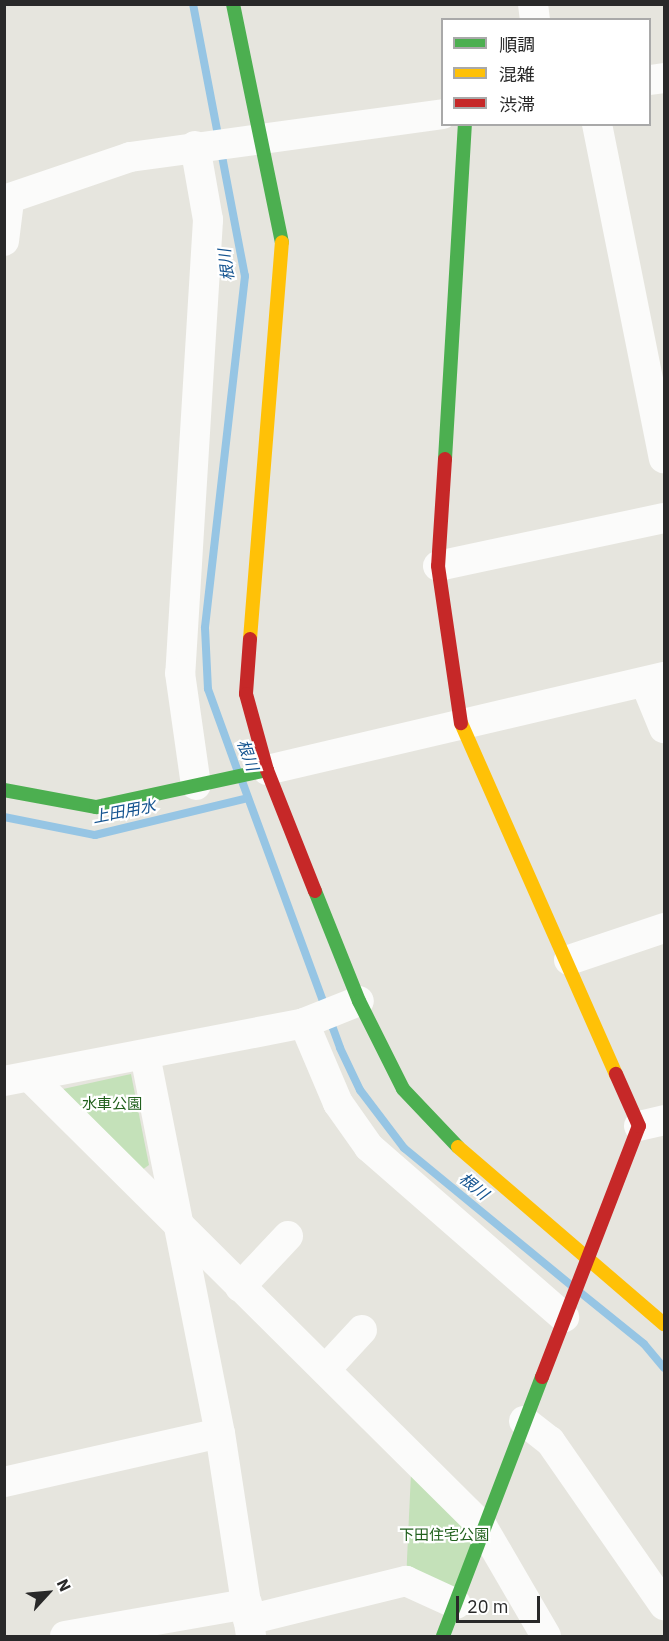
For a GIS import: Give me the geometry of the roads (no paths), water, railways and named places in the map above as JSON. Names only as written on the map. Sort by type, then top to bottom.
[{"type":"street","points":[[233,4],[255,140],[283,245],[246,694],[267,770],[359,1001],[388,1062],[420,1111],[585,1265],[664,1322]]},
{"type":"street","points":[[4,241],[7,200],[130,157],[441,114]]},
{"type":"street","points":[[443,1636],[482,1526],[585,1265],[652,1123],[569,960],[461,722],[438,566],[465,126]]},
{"type":"street","points":[[597,126],[664,458]]},
{"type":"street","points":[[196,785],[180,673],[208,220],[201,146]]},
{"type":"street","points":[[438,566],[664,518]]},
{"type":"street","points":[[4,790],[96,807],[267,770],[461,722],[655,680],[664,728]]},
{"type":"street","points":[[569,960],[664,928]]},
{"type":"street","points":[[18,1080],[304,1023],[359,1001]]},
{"type":"street","points":[[304,1023],[338,1103],[369,1147],[567,1311]]},
{"type":"street","points":[[145,1055],[220,1433],[249,1620]]},
{"type":"street","points":[[18,1080],[181,1230],[326,1369],[482,1526],[546,1636]]},
{"type":"street","points":[[240,1287],[288,1236]]},
{"type":"street","points":[[326,1369],[362,1330]]},
{"type":"street","points":[[524,1421],[550,1441],[664,1605]]},
{"type":"street","points":[[4,1482],[220,1433]]},
{"type":"street","points":[[65,1636],[249,1620],[406,1581],[456,1604]]},
{"type":"waterway","name":"根川","points":[[193,4],[245,276],[205,628],[208,689],[237,769]]},
{"type":"waterway","name":"根川","points":[[242,781],[340,1048],[360,1090],[404,1148],[571,1285]]},
{"type":"waterway","name":"上田用水","points":[[4,817],[95,835],[248,798]]},
{"type":"waterway","name":"根川","points":[[581,1293],[644,1344],[664,1368]]},
{"type":"park label","name":"水車公園","points":[[112,1104]]},
{"type":"park label","name":"下田住宅公園","points":[[444,1535]]}]
